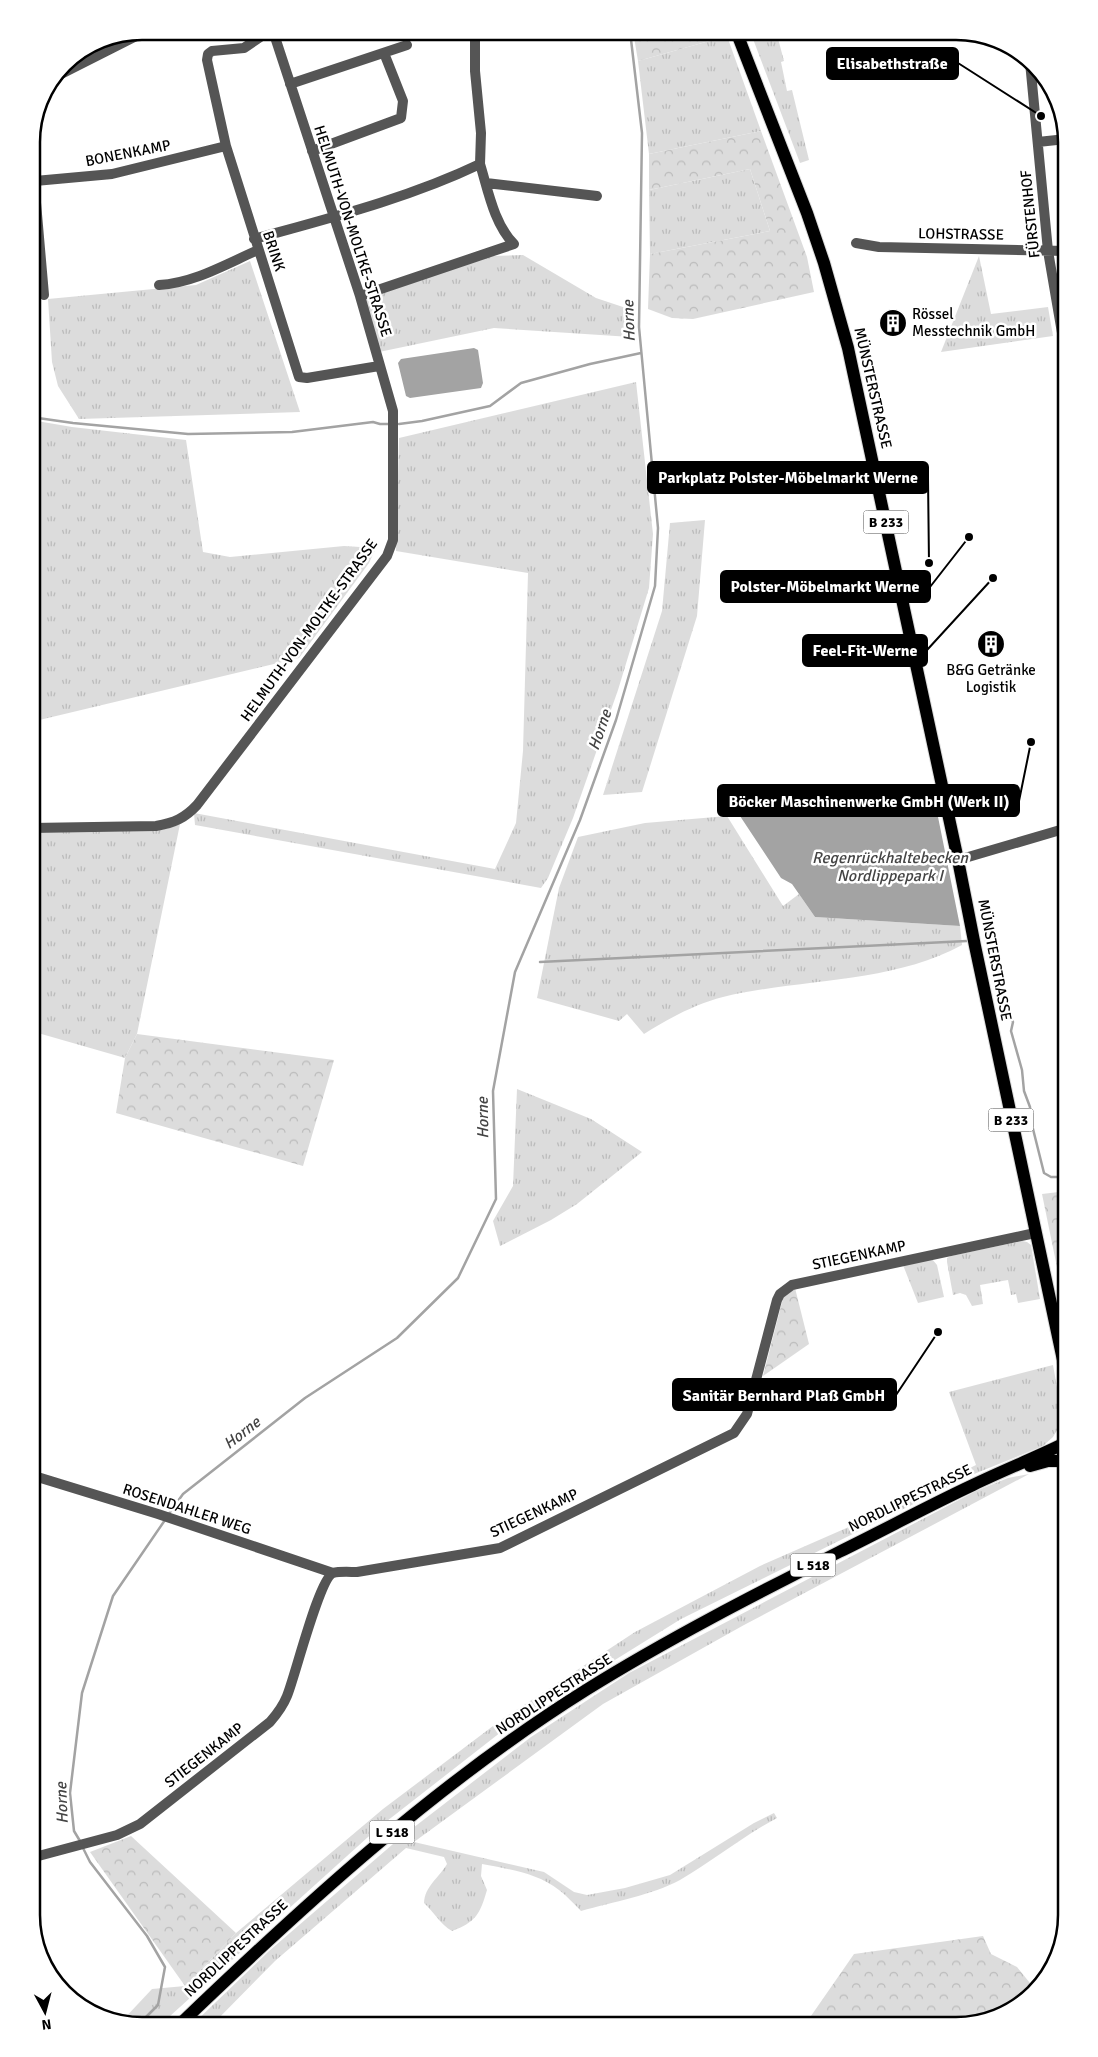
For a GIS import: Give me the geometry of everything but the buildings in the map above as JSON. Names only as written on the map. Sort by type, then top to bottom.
[{"type":"main road","name":"MÜNSTERSTRASSE","points":[[739,40],[821,254],[848,348],[1058,1338]]},
{"type":"main road","name":"NORDLIPPESTRASSE","points":[[187,2017],[255,1951],[350,1866],[435,1797],[526,1730],[585,1691],[679,1636],[774,1585],[1058,1443]]},
{"type":"main road","name":"NORDLIPPESTRASSE","points":[[1004,1471],[1048,1462],[1058,1463]]},
{"type":"street","name":"HELMUTH-VON-MOLTKE-STRASSE","points":[[208,54],[212,51],[244,48],[257,40]]},
{"type":"street","name":"HELMUTH-VON-MOLTKE-STRASSE","points":[[40,828],[156,826],[169,824],[188,814],[197,805],[386,556],[392,540],[393,411],[360,296],[274,40]]},
{"type":"street","points":[[360,296],[514,244],[506,237],[499,222],[480,164],[481,141],[475,71],[475,40]]},
{"type":"street","points":[[71,69],[125,42]]},
{"type":"street","points":[[290,84],[408,45]]},
{"type":"street","points":[[312,151],[401,118],[402,101],[384,53]]},
{"type":"street","name":"BRINK","points":[[208,54],[207,60],[226,146],[299,378],[379,366]]},
{"type":"street","name":"FÜRSTENHOF","points":[[1031,74],[1048,251],[1058,309]]},
{"type":"street","points":[[1038,142],[1058,140]]},
{"type":"street","name":"BONENKAMP","points":[[40,181],[112,174],[226,146]]},
{"type":"street","points":[[254,239],[334,217],[409,192],[480,164]]},
{"type":"street","points":[[486,183],[597,196]]},
{"type":"street","name":"LOHSTRASSE","points":[[856,243],[880,247],[1058,251]]},
{"type":"street","points":[[159,285],[193,279],[258,250]]},
{"type":"street","points":[[40,282],[44,295]]},
{"type":"street","points":[[958,860],[1058,831]]},
{"type":"street","name":"STIEGENKAMP","points":[[40,1856],[117,1835],[140,1824],[252,1736],[277,1714],[287,1696],[319,1596],[328,1578],[333,1573],[357,1572],[500,1548],[734,1433],[747,1414],[777,1300],[780,1294],[792,1285],[1035,1233]]},
{"type":"street","name":"ROSENDAHLER WEG","points":[[40,1478],[158,1514],[333,1573]]},
{"type":"green space","points":[[634,40],[713,40],[638,61]]},
{"type":"green space","points":[[713,40],[728,40],[761,131],[649,154],[638,61]]},
{"type":"green space","points":[[753,40],[778,40],[784,61],[781,62],[787,91],[792,90],[809,160],[800,163]]},
{"type":"green space","points":[[112,44],[87,56],[97,50]]},
{"type":"green space","points":[[761,131],[807,257],[814,292],[693,319],[672,318],[648,309],[650,254],[770,231],[750,169],[649,190],[649,154]]},
{"type":"green space","points":[[750,169],[770,231],[650,254],[649,190]]},
{"type":"green space","points":[[523,255],[596,298],[626,308],[631,337],[494,328],[379,352],[363,296],[492,256]]},
{"type":"green space","points":[[979,256],[991,314],[1048,307],[1053,336],[941,352]]},
{"type":"green space","points":[[250,261],[300,412],[79,419],[58,386],[52,362],[48,299],[196,285]]},
{"type":"green space","points":[[636,382],[653,534],[649,588],[618,690],[573,818],[548,878],[541,888],[195,825],[194,813],[495,869],[516,823],[523,751],[528,573],[396,551],[399,438]]},
{"type":"green space","points":[[40,422],[186,440],[203,552],[230,557],[344,546],[376,548],[369,563],[299,658],[40,720]]},
{"type":"green space","points":[[705,520],[697,616],[642,792],[603,795],[662,611],[670,523]]},
{"type":"green space","points":[[727,816],[783,906],[799,894],[815,917],[960,926],[962,945],[935,958],[876,974],[783,986],[723,997],[682,1013],[644,1034],[627,1014],[619,1021],[537,998],[559,888],[578,837],[645,823]]},
{"type":"green space","points":[[180,824],[137,1034],[125,1058],[40,1034],[40,831],[166,829]]},
{"type":"green space","points":[[137,1034],[334,1060],[303,1166],[116,1113],[125,1058]]},
{"type":"green space","points":[[517,1089],[591,1119],[642,1152],[577,1204],[551,1220],[500,1246],[493,1221],[513,1186]]},
{"type":"green space","points":[[1058,1192],[1058,1272],[1042,1194]]},
{"type":"green space","points":[[1022,1241],[1031,1245],[1040,1299],[1018,1303],[1016,1294],[1011,1295],[1008,1280],[980,1285],[983,1304],[972,1306],[966,1295],[960,1293],[953,1295],[947,1258]]},
{"type":"green space","points":[[932,1259],[937,1265],[944,1297],[918,1303],[903,1265]]},
{"type":"green space","points":[[795,1288],[809,1344],[763,1376],[782,1302],[784,1297]]},
{"type":"green space","points":[[1053,1365],[1058,1393],[1058,1428],[1053,1437],[1043,1446],[974,1474],[681,1619],[510,1725],[378,1828],[169,2017],[127,2016],[152,1989],[185,1986],[236,1933],[383,1809],[501,1720],[635,1632],[760,1566],[867,1519],[976,1465],[949,1392]]},
{"type":"green space","points":[[1029,1474],[744,1625],[603,1704],[414,1842],[544,1872],[574,1892],[587,1895],[625,1888],[670,1875],[754,1823],[774,1813],[777,1818],[680,1880],[645,1894],[581,1911],[562,1892],[542,1879],[482,1864],[481,1876],[487,1890],[482,1905],[472,1920],[452,1931],[424,1903],[429,1887],[447,1864],[444,1857],[406,1848],[275,1961],[220,2017],[200,2017],[269,1951],[400,1838],[531,1737],[629,1673],[976,1491],[1008,1478]]},
{"type":"green space","points":[[131,1836],[236,1933],[185,1986],[90,1852]]},
{"type":"green space","points":[[983,1936],[991,1954],[1017,1967],[1031,1984],[1007,2003],[983,2014],[956,2017],[810,2017],[854,1954]]},
{"type":"water","points":[[474,348],[478,350],[483,383],[481,388],[410,398],[406,396],[398,363],[401,359]]},
{"type":"water","name":"Regenrückhaltebecken Nordlippepark I","points":[[937,812],[960,926],[815,917],[792,884],[781,878],[740,816]]},
{"type":"waterway","name":"Horne","points":[[168,1515],[183,1494],[305,1398],[397,1338],[458,1278],[496,1199],[493,1091],[515,972],[580,820],[616,720],[655,586],[658,528],[639,327],[642,133],[631,40]]},
{"type":"waterway","points":[[399,424],[422,421],[490,406],[521,383],[590,364],[641,353]]},
{"type":"waterway","points":[[40,418],[188,434],[292,432],[373,422],[388,424]]},
{"type":"waterway","points":[[540,962],[967,941]]},
{"type":"waterway","points":[[986,941],[989,942],[997,964],[999,988],[1013,1022],[1011,1031],[1022,1070],[1024,1091],[1030,1107],[1030,1117],[1044,1173],[1051,1177],[1058,1177]]},
{"type":"waterway","name":"Horne","points":[[80,1841],[74,1831],[70,1793],[82,1693],[113,1596],[165,1520]]},
{"type":"waterway","name":"Horne","points":[[82,1846],[90,1862],[147,1936],[165,1967],[158,2005],[146,2017]]},
{"type":"place","name":"Elisabethstraße","points":[[1041,116]]},
{"type":"place","name":"Rössel Messtechnik GmbH","points":[[893,323]]},
{"type":"place","name":"Polster-Möbelmarkt Werne","points":[[969,537]]},
{"type":"place","name":"Parkplatz Polster-Möbelmarkt Werne","points":[[929,563]]},
{"type":"place","name":"Feel-Fit-Werne","points":[[993,578]]},
{"type":"place","name":"B&G Getränke Logistik","points":[[991,644]]},
{"type":"place","name":"Böcker Maschinenwerke GmbH (Werk II)","points":[[1031,742]]},
{"type":"place","name":"Sanitär Bernhard Plaß GmbH","points":[[938,1332]]}]
